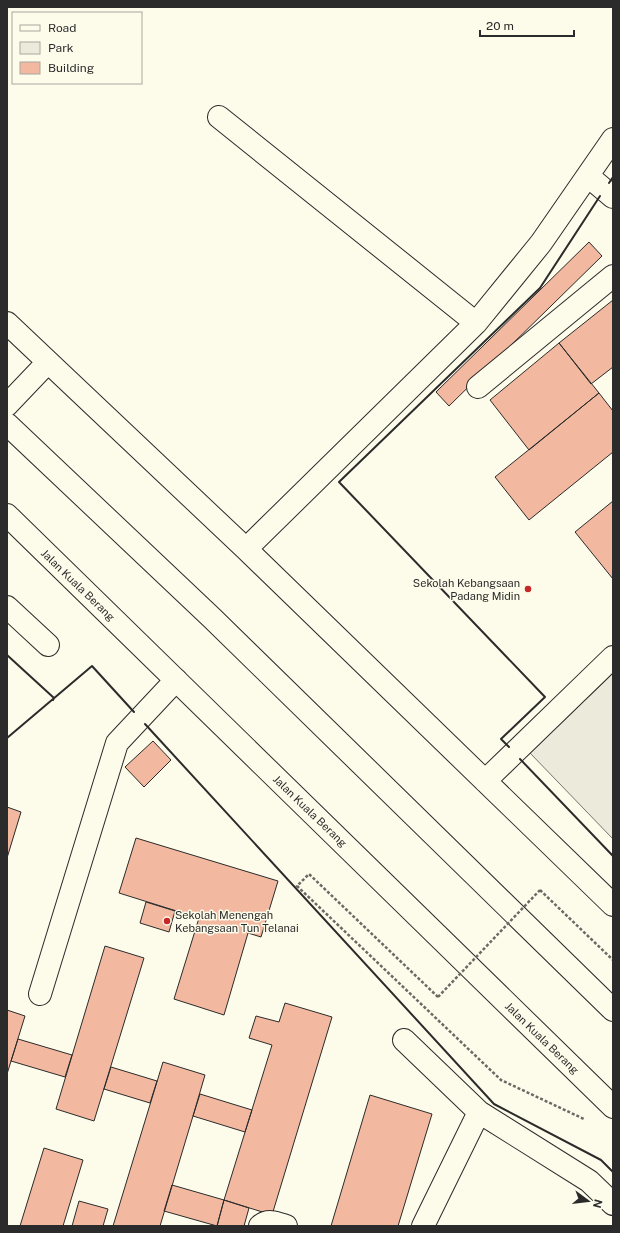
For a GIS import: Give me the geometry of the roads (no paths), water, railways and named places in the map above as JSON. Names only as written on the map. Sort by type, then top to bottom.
[{"type":"main road","points":[[219,116],[476,323]]},
{"type":"main road","points":[[246,549],[476,323],[541,243],[611,146]]},
{"type":"main road","points":[[588,176],[613,197]]},
{"type":"main road","points":[[478,387],[613,276]]},
{"type":"main road","points":[[7,323],[246,549],[613,905]]},
{"type":"main road","points":[[7,405],[48,362]]},
{"type":"main road","points":[[7,424],[212,618],[613,1010]]},
{"type":"main road","name":"Jalan Kuala Berang","points":[[7,515],[613,1107]]},
{"type":"main road","points":[[7,607],[48,645]]},
{"type":"main road","points":[[485,781],[613,657]]},
{"type":"main road","points":[[40,994],[117,742],[176,680]]},
{"type":"main road","points":[[404,1040],[479,1112],[589,1181],[613,1204]]},
{"type":"main road","points":[[423,1226],[479,1112]]},
{"type":"main road","points":[[260,1226],[264,1222],[269,1221],[286,1226]]},
{"type":"place","name":"Sekolah Kebangsaan Padang Midin","points":[[528,589]]},
{"type":"place","name":"Sekolah Menengah Kebangsaan Tun Telanai","points":[[167,921]]}]
